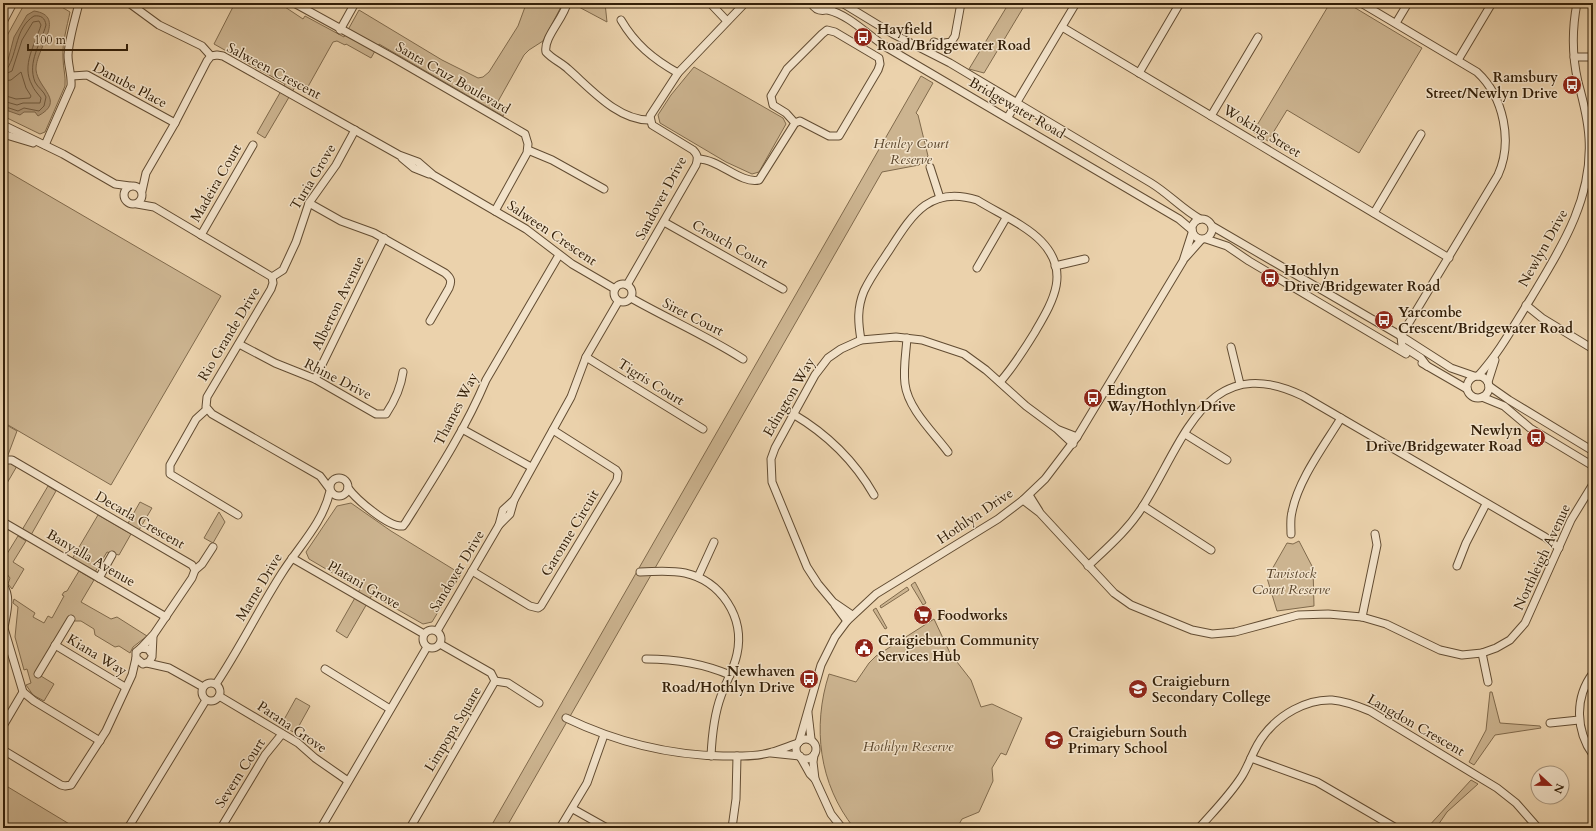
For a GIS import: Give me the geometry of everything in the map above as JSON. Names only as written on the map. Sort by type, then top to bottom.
[{"type":"street","points":[[3,22],[13,3]]},
{"type":"street","points":[[45,145],[71,86],[72,76],[68,57],[69,44],[79,3]]},
{"type":"street","points":[[129,3],[159,25],[202,46],[211,56]]},
{"type":"street","name":"Santa Cruz Boulevard","points":[[294,3],[340,30],[392,57],[518,130],[526,137],[528,150]]},
{"type":"street","points":[[340,30],[355,3]]},
{"type":"street","points":[[567,3],[566,9],[546,44],[546,52],[567,68],[605,102],[634,118],[650,120],[652,112],[678,73],[743,4]]},
{"type":"street","points":[[710,3],[727,21]]},
{"type":"street","name":"Bridgewater Road","points":[[811,3],[816,9],[828,10],[844,16],[873,38],[1179,219],[1192,232]]},
{"type":"street","points":[[828,10],[835,3]]},
{"type":"street","name":"Bridgewater Road","points":[[842,3],[893,34],[950,63],[1161,188],[1181,208],[1200,219]]},
{"type":"street","points":[[934,42],[939,44],[953,44],[962,3]]},
{"type":"street","points":[[1008,117],[1076,3]]},
{"type":"street","points":[[1139,72],[1180,3]]},
{"type":"street","points":[[1361,3],[1477,72],[1492,91],[1499,108],[1505,134],[1506,150],[1498,175],[1401,336],[1402,346],[1421,358],[1427,366]]},
{"type":"street","points":[[1396,23],[1408,3]]},
{"type":"street","points":[[1458,60],[1492,3]]},
{"type":"street","name":"Newlyn Drive","points":[[1476,376],[1496,356],[1525,308],[1570,230],[1585,188],[1589,160],[1588,129],[1574,57],[1574,29],[1577,3]]},
{"type":"street","points":[[621,20],[630,34],[644,50],[660,63],[678,73]]},
{"type":"street","name":"Woking Street","points":[[1062,27],[1449,258]]},
{"type":"street","points":[[698,159],[708,159],[739,175],[755,181],[759,180],[795,123],[800,121],[829,136],[839,136],[878,70],[880,64],[879,58],[835,32],[827,30],[787,70],[771,96],[773,105],[786,113],[795,123]]},
{"type":"street","points":[[1211,116],[1258,37]]},
{"type":"street","name":"Salween Crescent","points":[[142,192],[146,173],[175,123],[207,61],[211,56],[217,54],[248,69],[399,155],[418,162],[433,175],[526,229],[559,255],[615,288]]},
{"type":"street","points":[[1574,57],[1593,57]]},
{"type":"street","name":"Danube Place","points":[[72,76],[87,75],[175,123]]},
{"type":"street","name":"Sandover Drive","points":[[627,285],[664,222],[698,159],[697,154],[693,150],[656,128],[652,125],[650,120]]},
{"type":"street","points":[[3,125],[45,145],[115,184],[136,186],[142,192],[141,200],[136,204],[128,203],[115,184]]},
{"type":"street","name":"Turia Grove","points":[[272,277],[280,272],[284,267],[296,242],[309,203],[336,165],[355,130]]},
{"type":"street","points":[[3,134],[45,145]]},
{"type":"street","points":[[1374,213],[1421,134]]},
{"type":"street","name":"Madeira Court","points":[[201,235],[253,145]]},
{"type":"street","points":[[494,210],[528,150],[552,160],[604,189]]},
{"type":"street","points":[[930,167],[940,198]]},
{"type":"street","name":"Salween Crescent","points":[[130,186],[146,173]]},
{"type":"street","points":[[124,196],[125,190],[130,186]]},
{"type":"street","name":"Rio Grande Drive","points":[[142,192],[154,207],[272,277],[273,283],[271,289],[205,400],[207,409]]},
{"type":"street","points":[[861,340],[859,309],[860,299],[868,282],[911,217],[925,205],[940,198],[952,196],[976,200],[1034,234],[1050,253],[1055,266],[1057,286],[1051,305],[1016,363],[1000,382]]},
{"type":"street","points":[[309,203],[341,221],[364,228],[384,238],[445,273],[450,278],[451,283],[430,321]]},
{"type":"street","name":"Rio Grande Drive","points":[[136,204],[154,207]]},
{"type":"street","points":[[977,268],[1006,218]]},
{"type":"street","points":[[1593,451],[1509,400],[1488,384],[1484,378],[1451,368],[1401,336],[1212,226],[1207,220],[1200,219],[1193,224],[1192,232],[1196,238],[1204,239],[1232,249],[1252,263],[1467,389],[1473,397],[1482,397],[1504,406],[1530,428],[1593,466]]},
{"type":"street","name":"Crouch Court","points":[[664,222],[783,289]]},
{"type":"street","points":[[1204,239],[1212,232],[1212,226]]},
{"type":"street","name":"Hothlyn Drive","points":[[1183,261],[1192,232]]},
{"type":"street","name":"Alberton Avenue","points":[[315,379],[384,238]]},
{"type":"street","name":"Hothlyn Drive","points":[[798,742],[821,665],[835,637],[850,618],[876,594],[983,529],[1023,500],[1056,467],[1073,444],[1183,261],[1204,239]]},
{"type":"street","name":"Thames Way","points":[[348,488],[356,499],[394,526],[403,526],[462,429],[480,396],[486,380],[559,255]]},
{"type":"street","points":[[1055,266],[1085,259]]},
{"type":"street","points":[[620,284],[627,285],[631,290],[631,298],[626,302],[618,302],[614,297],[615,288],[620,284]]},
{"type":"street","name":"Siret Court","points":[[631,298],[672,322],[702,335],[743,359]]},
{"type":"street","name":"Sandover Drive","points":[[437,631],[499,525],[510,514],[514,500],[531,467],[553,430],[577,384],[586,357],[618,302]]},
{"type":"street","points":[[1525,308],[1593,348]]},
{"type":"street","points":[[1410,342],[1408,335],[1411,321]]},
{"type":"street","points":[[907,338],[905,376],[908,395],[948,452]]},
{"type":"street","name":"Edington Way","points":[[850,618],[833,602],[818,584],[807,567],[772,482],[771,459],[775,448],[815,375],[828,358],[841,349],[861,340],[907,338],[938,344],[964,354],[986,370],[1026,406],[1057,429],[1073,444]]},
{"type":"street","name":"Rhine Drive","points":[[239,344],[275,364],[315,379],[376,414],[386,414],[402,381],[403,372]]},
{"type":"street","points":[[1231,347],[1240,384]]},
{"type":"street","name":"Newlyn Drive","points":[[1488,384],[1496,356]]},
{"type":"street","name":"Tigris Court","points":[[586,357],[703,429]]},
{"type":"street","points":[[1467,389],[1468,383],[1476,376]]},
{"type":"street","points":[[1088,566],[1128,528],[1143,506],[1194,418],[1208,402],[1240,384],[1264,382],[1285,387],[1341,418],[1486,504],[1545,537],[1559,548]]},
{"type":"street","points":[[1482,397],[1488,392],[1488,384]]},
{"type":"street","points":[[238,515],[170,474],[170,465],[196,419],[207,409],[212,414],[320,476],[346,480],[348,488],[341,496],[334,495],[320,476]]},
{"type":"street","points":[[793,414],[820,431],[840,450],[862,476],[874,495]]},
{"type":"street","points":[[1290,534],[1291,513],[1299,491],[1341,418]]},
{"type":"street","points":[[462,429],[531,467]]},
{"type":"street","name":"Edington Way","points":[[1057,429],[1077,437]]},
{"type":"street","name":"Garonne Circuit","points":[[472,571],[530,606],[538,608],[541,606],[617,480],[618,473],[616,470],[553,430]]},
{"type":"street","points":[[1185,434],[1227,460]]},
{"type":"street","name":"Decarla Crescent","points":[[3,460],[12,460],[188,562],[195,570]]},
{"type":"street","points":[[330,490],[331,482],[336,478]]},
{"type":"street","name":"Northleigh Avenue","points":[[1023,500],[1040,513],[1114,593],[1131,604],[1192,630],[1212,634],[1234,632],[1298,615],[1328,614],[1362,617],[1386,624],[1445,652],[1462,655],[1482,653],[1496,648],[1510,640],[1525,623],[1571,520],[1593,484]]},
{"type":"street","name":"Marne Drive","points":[[216,684],[292,558],[314,528],[326,506],[330,490]]},
{"type":"street","name":"Northleigh Avenue","points":[[1029,495],[1040,513]]},
{"type":"street","name":"Thames Way","points":[[341,496],[356,499]]},
{"type":"street","name":"Marne Drive","points":[[326,506],[341,496]]},
{"type":"street","points":[[1457,566],[1466,543],[1486,504]]},
{"type":"street","points":[[1143,506],[1211,550]]},
{"type":"street","name":"Banyalla Avenue","points":[[3,522],[166,617]]},
{"type":"street","points":[[1362,617],[1377,545],[1375,534]]},
{"type":"street","points":[[1545,537],[1562,540]]},
{"type":"street","points":[[698,577],[714,542]]},
{"type":"street","points":[[3,750],[61,785],[68,786],[73,783],[100,741],[132,675],[136,652],[154,634],[192,578],[195,570],[202,564],[212,547]]},
{"type":"street","points":[[99,578],[108,557]]},
{"type":"street","name":"Platani Grove","points":[[292,558],[424,634]]},
{"type":"street","points":[[640,572],[674,572],[698,577],[714,587],[724,596],[731,607],[736,621],[738,647],[730,675],[717,708],[711,756]]},
{"type":"street","points":[[3,585],[8,592],[5,605],[4,627],[23,692],[34,701],[100,741]]},
{"type":"street","points":[[38,674],[71,618]]},
{"type":"street","points":[[429,630],[437,631],[441,636],[440,644],[435,648],[427,647],[423,642],[424,634],[429,630]]},
{"type":"street","points":[[132,675],[151,660],[154,634]]},
{"type":"street","name":"Limpopa Square","points":[[410,828],[495,681],[491,673],[440,644]]},
{"type":"street","name":"Kiana Way","points":[[55,645],[126,687]]},
{"type":"street","points":[[321,828],[427,647]]},
{"type":"street","points":[[141,648],[146,648],[169,668],[203,687]]},
{"type":"street","points":[[1482,653],[1488,682]]},
{"type":"street","points":[[136,658],[138,662],[169,668]]},
{"type":"street","points":[[646,659],[677,659],[693,662],[730,675]]},
{"type":"street","points":[[325,669],[390,709]]},
{"type":"street","points":[[1593,673],[1582,694],[1579,720],[1584,739],[1593,755]]},
{"type":"street","points":[[495,681],[508,683],[538,703]]},
{"type":"street","points":[[207,683],[216,684],[220,688],[219,696],[215,701],[206,700],[202,696],[203,687],[207,683]]},
{"type":"street","points":[[3,726],[23,692]]},
{"type":"street","name":"Parana Grove","points":[[219,696],[298,743],[315,758],[333,769],[348,781]]},
{"type":"street","points":[[128,828],[206,700]]},
{"type":"street","name":"Langdon Crescent","points":[[1204,826],[1233,789],[1262,736],[1274,723],[1288,712],[1306,705],[1331,700],[1354,705],[1370,711],[1497,788],[1516,803],[1538,828]]},
{"type":"street","name":"Hothlyn Drive","points":[[808,712],[811,739]]},
{"type":"street","points":[[566,718],[604,735],[662,751],[711,756],[737,756],[771,752],[798,742],[804,738],[811,739],[815,742],[817,748],[813,762],[815,779],[831,814],[842,828]]},
{"type":"street","points":[[1550,723],[1579,720]]},
{"type":"street","name":"Severn Court","points":[[221,828],[265,755],[282,734]]},
{"type":"street","points":[[560,828],[592,772],[604,735]]},
{"type":"street","points":[[798,742],[796,750],[810,774],[815,779]]},
{"type":"street","points":[[771,752],[810,758],[814,755]]},
{"type":"street","points":[[732,828],[736,799],[737,756]]},
{"type":"street","points":[[1251,758],[1317,782],[1396,828]]},
{"type":"street","points":[[572,809],[607,828]]},
{"type":"green space","points":[[25,3],[55,3],[70,12],[63,47],[65,86],[45,132],[40,134],[3,116],[3,43]]},
{"type":"green space","points":[[235,3],[279,3],[303,19],[305,16],[344,37],[359,10],[442,60],[478,78],[483,77],[489,72],[518,26],[525,7],[530,3],[563,3],[543,41],[524,55],[496,105],[506,111],[503,116],[379,44],[371,58],[346,44],[345,45],[337,41],[333,42],[305,92],[295,87],[265,138],[257,133],[285,84],[214,44]]},
{"type":"green space","points":[[573,3],[605,3],[607,22],[577,6]]},
{"type":"green space","points":[[1009,3],[1026,3],[984,73],[969,69]]},
{"type":"green space","points":[[1330,3],[1347,3],[1422,48],[1359,153],[1287,110],[1268,141],[1253,132]]},
{"type":"green space","points":[[694,67],[783,118],[786,124],[759,172],[752,174],[726,162],[660,123],[658,115],[671,95]]},
{"type":"green space","name":"Henley Court Reserve","points":[[921,76],[933,83],[916,113],[918,115],[928,156],[919,165],[882,172],[506,828],[490,828]]},
{"type":"green space","points":[[3,169],[221,296],[111,485],[3,422]]},
{"type":"green space","points":[[3,423],[17,431],[8,455],[3,455]]},
{"type":"green space","points":[[3,462],[8,462],[17,466],[3,490]]},
{"type":"green space","points":[[48,486],[56,491],[31,535],[22,530]]},
{"type":"green space","points":[[140,502],[152,508],[139,530],[127,525]]},
{"type":"green space","points":[[351,503],[391,531],[461,574],[432,622],[423,624],[372,595],[347,638],[336,631],[360,589],[309,559],[306,552],[337,506]]},
{"type":"green space","points":[[219,512],[225,522],[213,543],[204,538]]},
{"type":"green space","points":[[98,515],[131,534],[119,555],[107,552],[95,572],[72,559]]},
{"type":"green space","points":[[18,536],[26,541],[13,562],[24,569],[12,589],[8,584],[10,578],[3,569],[3,556],[5,557]]},
{"type":"green space","name":"Tavistock Court Reserve","points":[[1299,541],[1313,568],[1314,606],[1277,611],[1267,578],[1287,543],[1293,544]]},
{"type":"green space","points":[[79,571],[94,580],[81,602],[111,619],[117,617],[147,636],[133,647],[130,653],[119,646],[115,647],[95,635],[94,629],[81,621],[75,621],[68,617],[36,673],[54,684],[44,701],[33,695],[26,685],[31,683],[27,669],[24,670],[15,637],[18,607],[13,603],[14,599],[35,613],[33,617],[44,623],[48,616],[52,618],[64,596],[62,595],[67,591]]},
{"type":"green space","points":[[915,582],[926,603],[923,605],[911,585]]},
{"type":"green space","points":[[907,587],[909,590],[881,608],[880,606]]},
{"type":"green space","points":[[876,608],[887,628],[885,629],[873,610]]},
{"type":"green space","name":"Hothlyn Reserve","points":[[934,619],[950,653],[971,680],[981,707],[992,704],[1022,718],[1006,755],[1001,753],[992,768],[993,781],[979,812],[962,819],[957,828],[854,828],[842,811],[833,793],[826,774],[822,754],[820,734],[821,714],[829,674],[856,682],[869,663],[876,656]]},
{"type":"green space","points":[[1490,692],[1492,692],[1500,723],[1540,726],[1541,728],[1495,735],[1474,765],[1469,762],[1486,730]]},
{"type":"green space","points":[[296,698],[310,706],[295,733],[281,725]]},
{"type":"green space","points":[[1471,780],[1478,784],[1447,812],[1436,828],[1427,828]]},
{"type":"green space","points":[[3,784],[76,828],[3,828]]},
{"type":"water","points":[[34,11],[44,14],[49,19],[47,34],[37,62],[36,70],[41,83],[48,94],[50,105],[38,116],[35,112],[24,112],[20,115],[3,109],[3,70],[8,60],[14,37],[27,15]]},
{"type":"place","name":"Hayfield Road/Bridgewater Road","points":[[863,37]]},
{"type":"place","name":"Ramsbury Street/Newlyn Drive","points":[[1572,85]]},
{"type":"place","name":"Hothlyn Drive/Bridgewater Road","points":[[1270,278]]},
{"type":"place","name":"Yarcombe Crescent/Bridgewater Road","points":[[1384,320]]},
{"type":"place","name":"Edington Way/Hothlyn Drive","points":[[1093,398]]},
{"type":"place","name":"Newlyn Drive/Bridgewater Road","points":[[1536,438]]},
{"type":"place","name":"Foodworks","points":[[923,615]]},
{"type":"place","name":"Craigieburn Community Services Hub","points":[[864,648]]},
{"type":"place","name":"Newhaven Road/Hothlyn Drive","points":[[809,679]]},
{"type":"place","name":"Craigieburn Secondary College","points":[[1138,689]]},
{"type":"place","name":"Craigieburn South Primary School","points":[[1054,740]]}]
